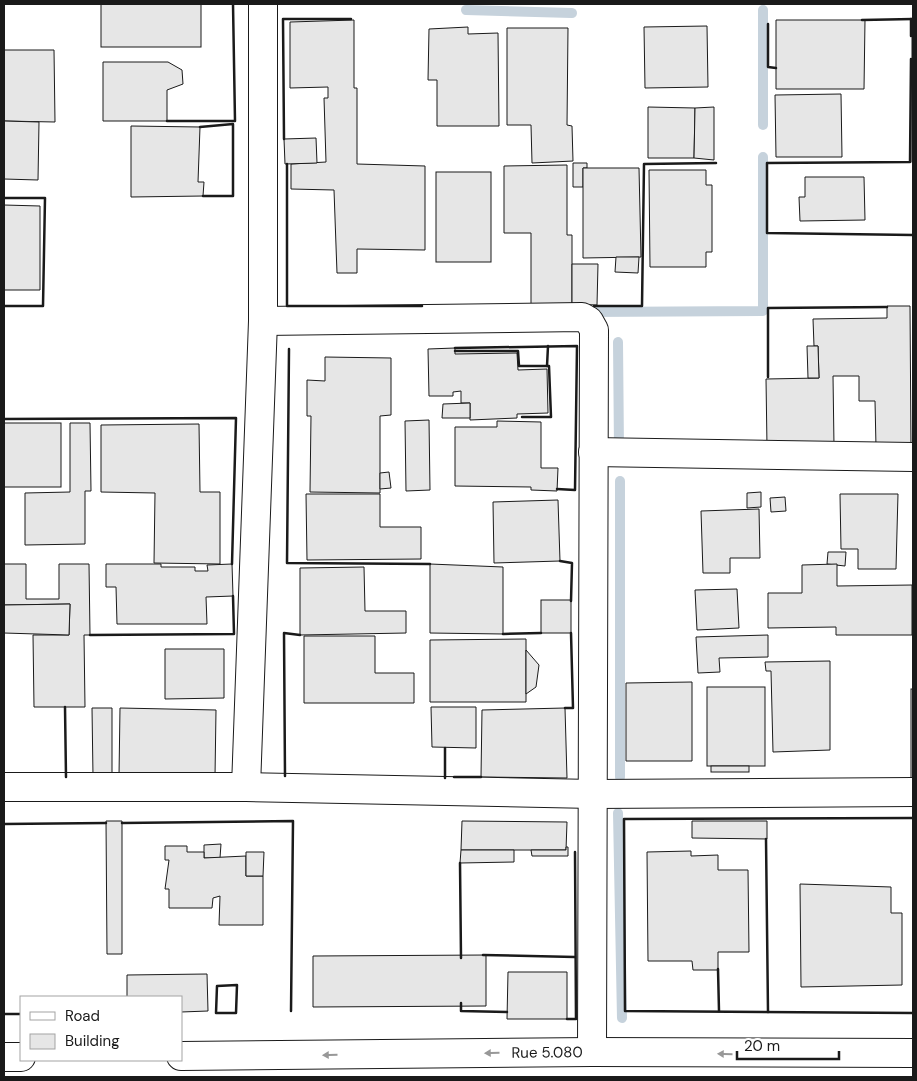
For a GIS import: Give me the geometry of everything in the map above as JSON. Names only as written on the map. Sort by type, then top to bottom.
[{"type":"street","points":[[246,787],[264,321],[264,4]]},
{"type":"street","points":[[264,321],[582,317],[589,321],[594,330],[592,1052]]},
{"type":"street","points":[[593,452],[913,457]]},
{"type":"street","points":[[4,788],[246,787],[593,794],[913,792]]},
{"type":"street","name":"Rue 5.080","points":[[182,1056],[592,1052],[913,1053]]},
{"type":"street","points":[[4,1056],[20,1057]]},
{"type":"building","points":[[101,4],[201,4],[201,47],[101,47]]},
{"type":"building","points":[[354,20],[354,88],[357,88],[357,164],[425,166],[425,250],[357,249],[357,273],[337,273],[334,190],[291,189],[291,164],[326,162],[324,98],[328,98],[328,87],[290,88],[290,22]]},
{"type":"building","points":[[776,20],[865,20],[864,89],[776,89]]},
{"type":"building","points":[[707,26],[708,87],[645,88],[644,27]]},
{"type":"building","points":[[468,27],[468,34],[498,33],[499,126],[437,126],[437,80],[428,80],[429,29]]},
{"type":"building","points":[[507,28],[568,28],[567,125],[572,126],[573,161],[532,163],[531,125],[507,125]]},
{"type":"building","points":[[913,33],[913,162],[912,162]]},
{"type":"building","points":[[4,50],[54,50],[55,122],[4,121]]},
{"type":"building","points":[[103,62],[168,62],[182,70],[183,84],[167,90],[167,121],[103,121]]},
{"type":"building","points":[[841,94],[842,157],[776,157],[775,95]]},
{"type":"building","points":[[648,107],[695,108],[694,158],[648,158]]},
{"type":"building","points":[[714,107],[714,160],[694,158],[695,108]]},
{"type":"building","points":[[4,121],[39,122],[38,180],[4,179]]},
{"type":"building","points":[[131,126],[200,127],[198,182],[204,182],[203,196],[131,197]]},
{"type":"building","points":[[316,138],[317,163],[285,164],[284,139]]},
{"type":"building","points":[[573,163],[587,163],[587,168],[583,168],[583,187],[573,187]]},
{"type":"building","points":[[567,165],[567,235],[572,235],[572,304],[531,304],[531,233],[504,233],[504,166]]},
{"type":"building","points":[[583,168],[639,168],[641,257],[583,258]]},
{"type":"building","points":[[649,170],[706,170],[706,185],[712,185],[712,252],[706,252],[706,267],[650,267]]},
{"type":"building","points":[[436,172],[491,172],[491,262],[436,262]]},
{"type":"building","points":[[805,177],[864,177],[865,220],[800,221],[799,197],[805,197]]},
{"type":"building","points":[[4,205],[40,206],[40,290],[4,290]]},
{"type":"building","points":[[616,257],[639,257],[638,273],[615,272]]},
{"type":"building","points":[[572,264],[598,264],[597,305],[572,304]]},
{"type":"building","points":[[887,306],[910,306],[911,447],[876,447],[875,401],[859,401],[859,376],[833,376],[834,446],[767,447],[766,379],[819,378],[818,346],[814,346],[813,319],[887,318]]},
{"type":"building","points":[[807,346],[818,346],[819,378],[808,378]]},
{"type":"building","points":[[455,348],[455,354],[517,353],[518,370],[547,369],[548,413],[517,414],[517,418],[470,420],[470,403],[461,403],[461,391],[453,392],[453,396],[429,396],[428,349]]},
{"type":"building","points":[[325,357],[391,358],[391,415],[380,416],[380,493],[310,492],[311,416],[307,416],[307,380],[325,381]]},
{"type":"building","points":[[470,403],[470,418],[442,418],[443,404]]},
{"type":"building","points":[[429,420],[430,490],[406,491],[405,421]]},
{"type":"building","points":[[497,421],[541,422],[541,468],[558,468],[557,491],[531,490],[531,487],[455,486],[455,427],[497,427]]},
{"type":"building","points":[[4,423],[61,423],[61,487],[4,487]]},
{"type":"building","points":[[70,423],[90,423],[91,491],[85,491],[85,544],[25,545],[25,493],[70,492]]},
{"type":"building","points":[[199,424],[200,492],[220,492],[220,564],[154,563],[155,493],[101,492],[101,425]]},
{"type":"building","points":[[389,472],[391,488],[380,489],[380,473]]},
{"type":"building","points":[[761,492],[761,507],[747,508],[747,493]]},
{"type":"building","points":[[306,494],[380,494],[380,527],[421,527],[421,559],[307,560]]},
{"type":"building","points":[[840,494],[898,494],[896,569],[858,569],[858,549],[841,549]]},
{"type":"building","points":[[785,497],[786,511],[771,512],[770,498]]},
{"type":"building","points":[[558,500],[560,561],[494,563],[493,502]]},
{"type":"building","points":[[759,509],[760,558],[730,558],[730,573],[703,573],[701,511]]},
{"type":"building","points":[[828,552],[846,552],[845,566],[827,564]]},
{"type":"building","points":[[4,564],[26,564],[26,599],[59,599],[59,564],[89,564],[90,635],[84,635],[85,707],[34,707],[33,635],[69,635],[70,604],[4,605]]},
{"type":"building","points":[[106,564],[161,564],[161,567],[195,567],[195,571],[208,571],[207,565],[232,564],[233,596],[206,597],[207,624],[117,624],[116,587],[106,587]]},
{"type":"building","points":[[430,564],[503,567],[503,634],[430,633]]},
{"type":"building","points":[[837,564],[837,586],[912,585],[912,635],[836,635],[836,627],[768,628],[768,593],[802,593],[802,565]]},
{"type":"building","points":[[364,567],[365,611],[406,611],[406,633],[300,635],[300,568]]},
{"type":"building","points":[[737,589],[739,628],[697,630],[695,590]]},
{"type":"building","points":[[541,600],[571,600],[571,633],[541,633]]},
{"type":"building","points":[[70,604],[69,635],[4,633],[4,605]]},
{"type":"building","points":[[768,635],[768,657],[719,658],[720,672],[698,673],[696,637]]},
{"type":"building","points":[[304,636],[375,636],[375,673],[414,673],[414,703],[304,703]]},
{"type":"building","points":[[526,639],[526,702],[430,702],[430,640]]},
{"type":"building","points":[[165,649],[224,649],[224,698],[165,699]]},
{"type":"building","points":[[526,650],[539,665],[536,687],[526,694]]},
{"type":"building","points":[[830,661],[830,750],[773,752],[771,671],[766,671],[765,662]]},
{"type":"building","points":[[692,682],[692,761],[626,761],[626,683]]},
{"type":"building","points":[[707,687],[765,687],[765,766],[707,766]]},
{"type":"building","points":[[911,689],[913,689],[913,779],[911,779]]},
{"type":"building","points":[[431,707],[476,707],[476,748],[432,747]]},
{"type":"building","points":[[92,708],[112,708],[112,776],[93,776]]},
{"type":"building","points":[[120,708],[216,710],[215,777],[119,776]]},
{"type":"building","points":[[565,708],[567,778],[481,777],[482,710]]},
{"type":"building","points":[[711,766],[749,766],[749,772],[711,772]]},
{"type":"building","points":[[106,821],[122,821],[122,954],[107,954]]},
{"type":"building","points":[[462,821],[567,822],[566,850],[461,850]]},
{"type":"building","points":[[692,821],[767,821],[767,839],[692,838]]},
{"type":"building","points":[[221,844],[220,858],[204,858],[204,845]]},
{"type":"building","points":[[165,846],[187,846],[187,852],[204,852],[204,858],[246,856],[246,876],[263,876],[263,925],[219,925],[220,896],[213,898],[212,908],[169,908],[169,889],[165,889],[169,860],[165,860]]},
{"type":"building","points":[[566,847],[568,847],[568,856],[532,856],[531,850],[566,850]]},
{"type":"building","points":[[461,850],[514,850],[514,862],[460,863]]},
{"type":"building","points":[[691,851],[691,856],[718,855],[718,870],[748,870],[749,952],[718,952],[718,970],[693,970],[692,961],[648,961],[647,852]]},
{"type":"building","points":[[246,852],[264,852],[263,876],[246,876]]},
{"type":"building","points":[[800,884],[891,887],[891,913],[902,913],[902,985],[801,987]]},
{"type":"building","points":[[486,955],[486,1006],[313,1007],[313,956]]},
{"type":"building","points":[[508,972],[567,972],[567,1019],[507,1019]]},
{"type":"building","points":[[207,974],[208,1011],[182,1012],[182,996],[127,996],[127,975]]},
{"type":"waterway","points":[[466,10],[572,13]]},
{"type":"waterway","points":[[763,10],[763,125]]},
{"type":"waterway","points":[[587,312],[763,311],[763,157]]},
{"type":"waterway","points":[[618,342],[619,450]]},
{"type":"waterway","points":[[620,481],[620,777]]},
{"type":"waterway","points":[[618,813],[622,1018]]},
{"type":"wall","points":[[167,121],[235,121],[233,4]]},
{"type":"wall","points":[[284,139],[283,19],[351,19]]},
{"type":"wall","points":[[911,19],[911,36]]},
{"type":"wall","points":[[862,20],[913,19]]},
{"type":"wall","points":[[768,24],[768,67],[776,68]]},
{"type":"wall","points":[[911,59],[910,162],[767,163],[767,233],[913,235]]},
{"type":"wall","points":[[200,127],[233,124],[233,196],[203,196]]},
{"type":"wall","points":[[594,306],[642,306],[644,164],[716,163]]},
{"type":"wall","points":[[287,164],[287,306],[422,306]]},
{"type":"wall","points":[[4,198],[45,198],[43,306],[4,306]]},
{"type":"wall","points":[[768,377],[768,308],[887,307]]},
{"type":"wall","points":[[522,417],[551,417],[549,366],[547,366],[548,346]]},
{"type":"wall","points":[[455,348],[577,346],[575,490],[557,489]]},
{"type":"wall","points":[[289,349],[287,563],[430,564]]},
{"type":"wall","points":[[455,351],[518,351],[519,366],[547,366]]},
{"type":"wall","points":[[4,419],[236,418],[232,564]]},
{"type":"wall","points":[[560,561],[572,563],[571,601]]},
{"type":"wall","points":[[90,635],[234,634],[233,596]]},
{"type":"wall","points":[[285,776],[284,633],[300,635]]},
{"type":"wall","points":[[503,634],[541,633]]},
{"type":"wall","points":[[565,708],[573,708],[571,633]]},
{"type":"wall","points":[[65,707],[66,777]]},
{"type":"wall","points":[[445,748],[445,778]]},
{"type":"wall","points":[[454,777],[481,777]]},
{"type":"wall","points":[[913,818],[624,819],[625,1011],[913,1013]]},
{"type":"wall","points":[[122,823],[293,821],[291,1011]]},
{"type":"wall","points":[[4,824],[106,823]]},
{"type":"wall","points":[[766,839],[768,1012]]},
{"type":"wall","points":[[567,1019],[576,1019],[575,852]]},
{"type":"wall","points":[[460,863],[461,958]]},
{"type":"wall","points":[[483,955],[575,957]]},
{"type":"wall","points":[[718,969],[719,1011]]},
{"type":"wall","points":[[237,985],[236,1013],[216,1013],[217,986],[237,985]]},
{"type":"wall","points":[[461,1003],[461,1011],[507,1012]]},
{"type":"wall","points":[[4,1014],[20,1014]]}]
